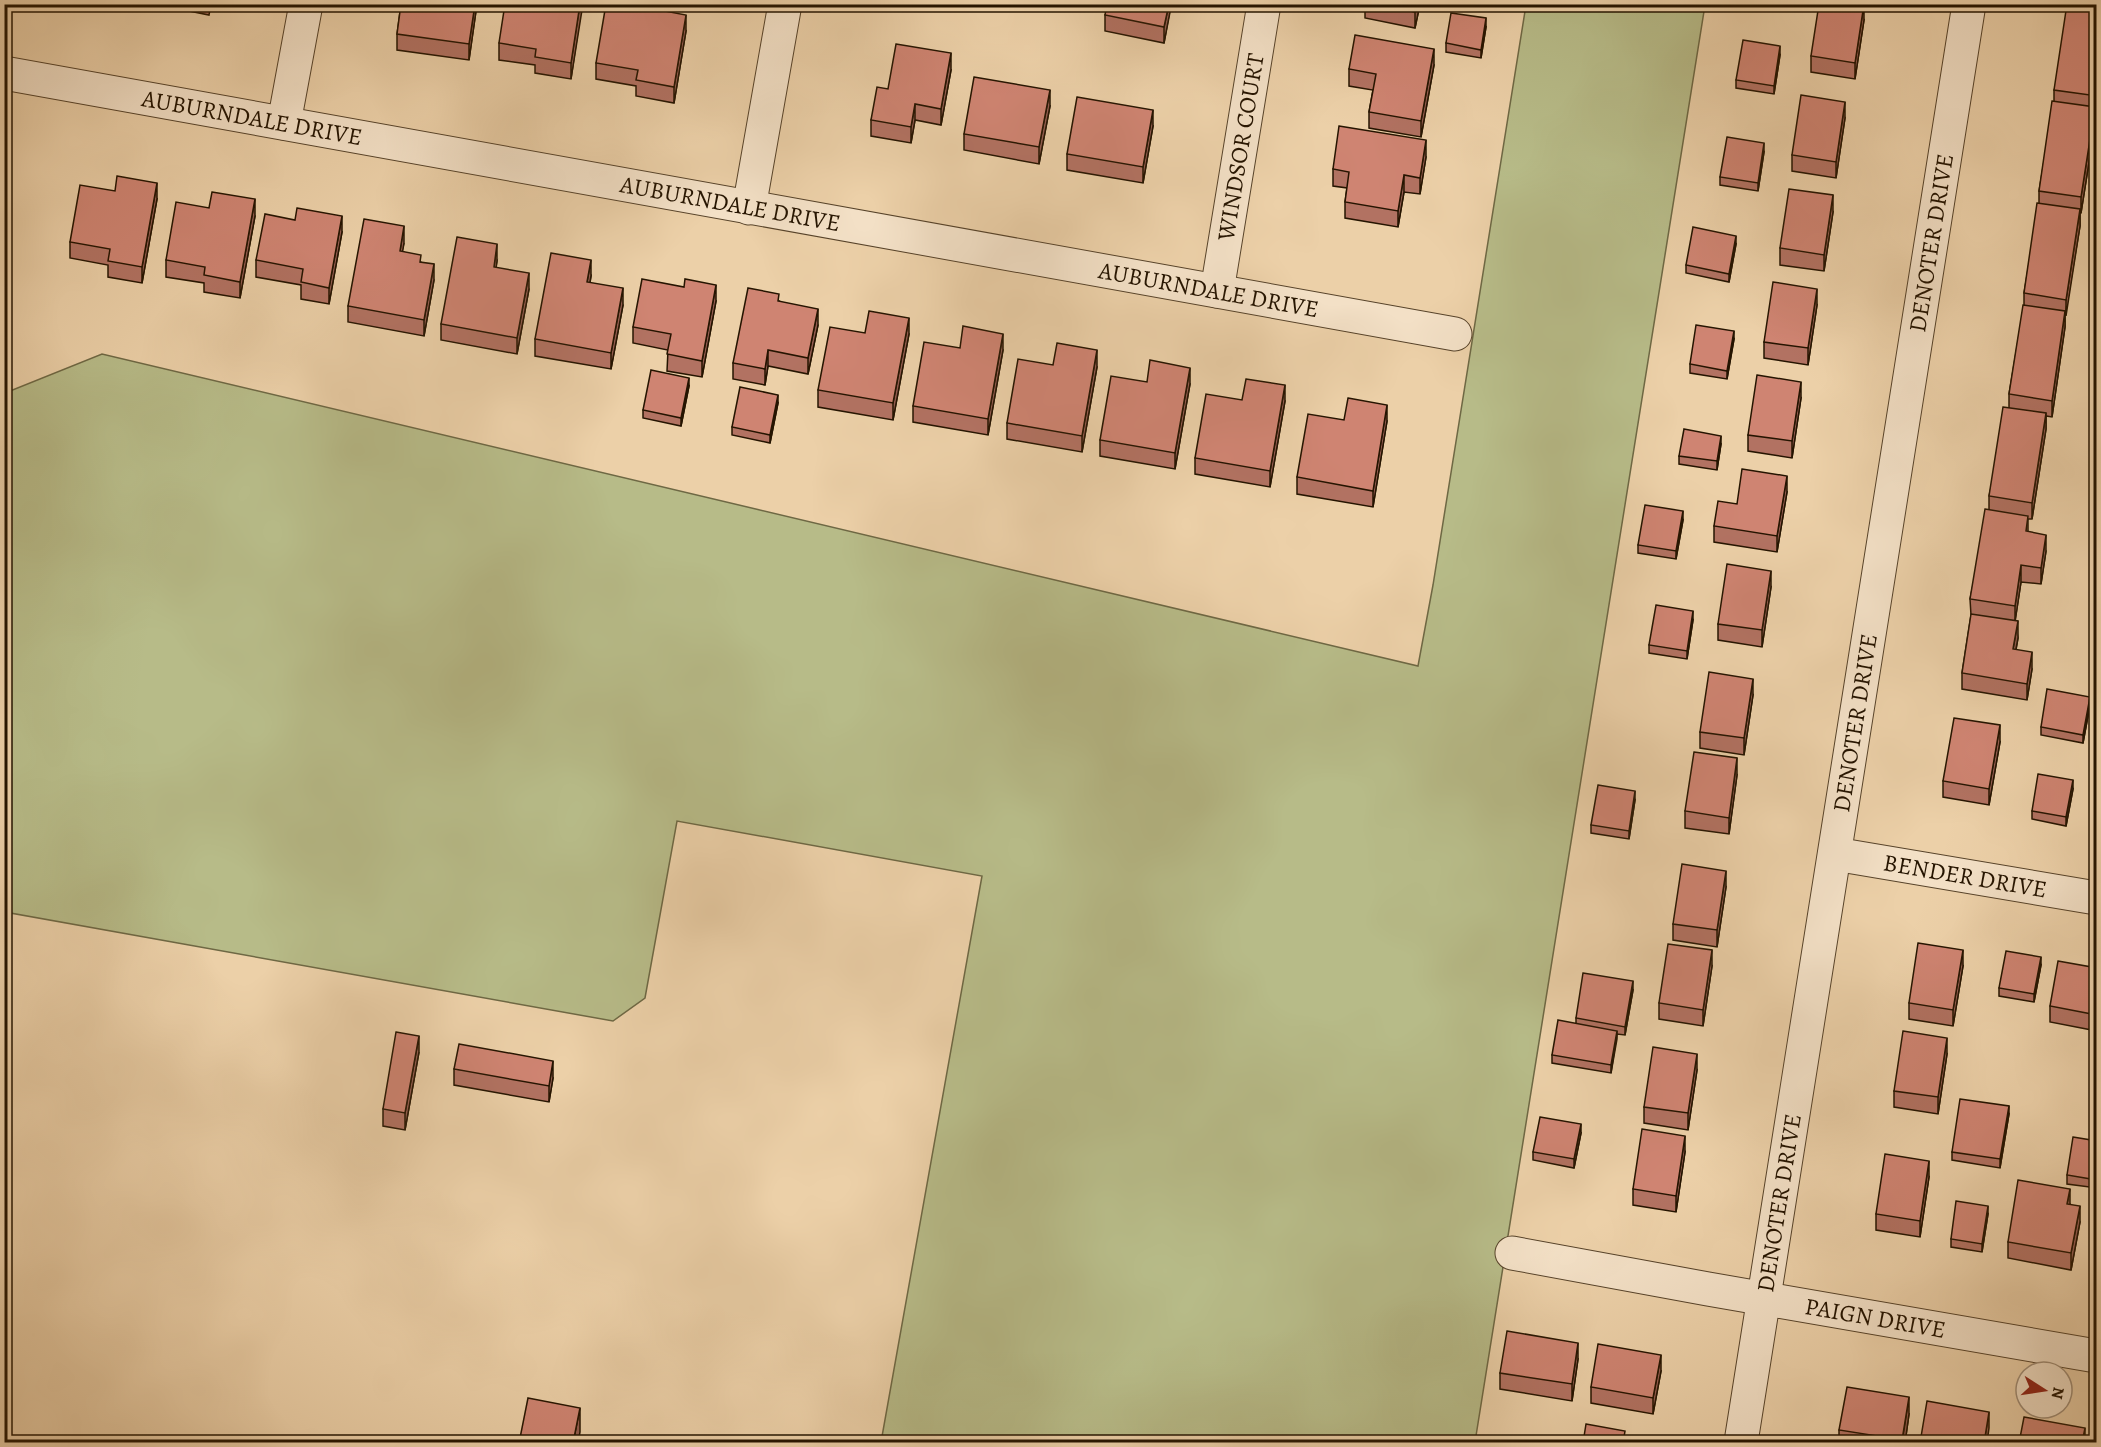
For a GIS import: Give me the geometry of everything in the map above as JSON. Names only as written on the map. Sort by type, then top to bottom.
[{"type":"street","points":[[284,123],[306,4]]},
{"type":"street","points":[[749,208],[785,4]]},
{"type":"street","name":"WINDSOR COURT","points":[[1217,291],[1264,4]]},
{"type":"street","name":"DENOTER DRIVE","points":[[1741,1443],[1970,4]]},
{"type":"street","name":"AUBURNDALE DRIVE","points":[[4,73],[1455,334]]},
{"type":"street","name":"BENDER DRIVE","points":[[1835,854],[2097,898]]},
{"type":"street","name":"PAIGN DRIVE","points":[[1512,1253],[2097,1356]]},
{"type":"green space","points":[[1526,5],[1705,5],[1475,1442],[881,1442],[982,876],[677,821],[645,998],[613,1021],[5,912],[5,393],[102,354],[1418,666]]},
{"type":"building","points":[[401,4],[475,4],[469,44],[397,34]]},
{"type":"building","points":[[505,4],[580,4],[571,63],[535,57],[536,49],[499,43]]},
{"type":"building","points":[[606,4],[628,4],[686,15],[674,87],[636,80],[638,70],[596,63]]},
{"type":"building","points":[[1107,4],[1169,4],[1164,27],[1105,15]]},
{"type":"building","points":[[1378,4],[1417,4],[1415,12]]},
{"type":"building","points":[[1819,4],[1864,4],[1855,63],[1811,56]]},
{"type":"building","points":[[2067,4],[2097,4],[2097,96],[2054,90]]},
{"type":"building","points":[[1451,13],[1486,18],[1481,50],[1446,43]]},
{"type":"building","points":[[1355,35],[1434,49],[1421,121],[1369,112],[1376,74],[1349,69]]},
{"type":"building","points":[[1743,40],[1780,46],[1774,86],[1736,80]]},
{"type":"building","points":[[896,44],[951,53],[941,109],[915,104],[911,127],[871,120],[877,87],[888,89]]},
{"type":"building","points":[[974,77],[1050,90],[1039,147],[964,134]]},
{"type":"building","points":[[1801,95],[1845,102],[1836,162],[1792,155]]},
{"type":"building","points":[[1077,97],[1153,110],[1143,167],[1067,154]]},
{"type":"building","points":[[2052,101],[2095,107],[2081,197],[2039,191]]},
{"type":"building","points":[[1339,126],[1426,140],[1420,178],[1404,175],[1398,211],[1345,202],[1349,172],[1333,169]]},
{"type":"building","points":[[1727,137],[1764,143],[1758,183],[1720,177]]},
{"type":"building","points":[[117,176],[157,183],[142,267],[108,261],[110,249],[70,242],[80,185],[115,191]]},
{"type":"building","points":[[1789,189],[1833,195],[1824,255],[1780,248]]},
{"type":"building","points":[[212,192],[255,199],[240,282],[204,275],[205,267],[166,260],[176,202],[209,208]]},
{"type":"building","points":[[2037,203],[2080,209],[2066,300],[2024,293]]},
{"type":"building","points":[[297,208],[342,216],[329,288],[301,282],[303,269],[256,260],[265,214],[295,220]]},
{"type":"building","points":[[364,219],[404,226],[400,251],[421,255],[420,262],[434,264],[424,320],[348,306]]},
{"type":"building","points":[[1693,227],[1736,236],[1729,274],[1686,265]]},
{"type":"building","points":[[457,237],[497,244],[494,267],[529,273],[517,338],[441,324]]},
{"type":"building","points":[[551,253],[591,260],[587,282],[623,288],[611,353],[535,339]]},
{"type":"building","points":[[642,279],[684,287],[685,279],[716,285],[702,361],[667,354],[671,334],[633,327]]},
{"type":"building","points":[[1773,282],[1817,289],[1808,348],[1764,342]]},
{"type":"building","points":[[748,288],[779,294],[778,301],[818,309],[808,358],[768,350],[765,369],[733,363]]},
{"type":"building","points":[[2023,305],[2065,311],[2052,401],[2009,394]]},
{"type":"building","points":[[869,311],[909,318],[893,403],[818,390],[830,327],[865,333]]},
{"type":"building","points":[[1696,325],[1734,331],[1727,371],[1690,364]]},
{"type":"building","points":[[963,326],[1003,334],[988,419],[913,406],[924,342],[960,348]]},
{"type":"building","points":[[1057,343],[1097,350],[1082,436],[1007,423],[1018,359],[1053,365]]},
{"type":"building","points":[[1150,360],[1190,368],[1175,453],[1100,440],[1111,376],[1147,382]]},
{"type":"building","points":[[651,370],[689,378],[681,418],[643,410]]},
{"type":"building","points":[[1757,375],[1801,382],[1792,441],[1748,435]]},
{"type":"building","points":[[1246,379],[1285,385],[1270,471],[1195,458],[1206,394],[1242,400]]},
{"type":"building","points":[[740,387],[778,395],[770,435],[732,427]]},
{"type":"building","points":[[1348,398],[1387,405],[1373,491],[1297,477],[1308,414],[1344,420]]},
{"type":"building","points":[[2003,407],[2046,413],[2032,503],[1989,496]]},
{"type":"building","points":[[1684,429],[1721,436],[1717,461],[1679,456]]},
{"type":"building","points":[[1742,469],[1787,476],[1777,536],[1714,526],[1718,501],[1737,504]]},
{"type":"building","points":[[1645,505],[1683,511],[1676,551],[1638,545]]},
{"type":"building","points":[[1985,509],[2028,516],[2026,531],[2046,535],[2041,568],[2021,565],[2015,606],[1970,599]]},
{"type":"building","points":[[1727,564],[1771,571],[1762,630],[1718,624]]},
{"type":"building","points":[[1656,605],[1693,611],[1687,651],[1649,645]]},
{"type":"building","points":[[1971,614],[2018,621],[2013,649],[2032,652],[2027,684],[1962,673]]},
{"type":"building","points":[[1709,672],[1753,679],[1744,738],[1700,732]]},
{"type":"building","points":[[2047,689],[2090,697],[2083,735],[2041,727]]},
{"type":"building","points":[[1954,718],[2000,725],[1989,789],[1943,781]]},
{"type":"building","points":[[1694,752],[1737,758],[1729,818],[1685,811]]},
{"type":"building","points":[[2038,774],[2073,780],[2066,817],[2032,811]]},
{"type":"building","points":[[2097,777],[2097,817],[2090,816]]},
{"type":"building","points":[[1598,785],[1635,791],[1629,831],[1591,825]]},
{"type":"building","points":[[1682,864],[1726,871],[1717,930],[1673,924]]},
{"type":"building","points":[[1918,943],[1963,950],[1953,1010],[1909,1003]]},
{"type":"building","points":[[1668,944],[1712,950],[1703,1010],[1659,1003]]},
{"type":"building","points":[[2006,951],[2041,957],[2034,994],[1999,988]]},
{"type":"building","points":[[2058,961],[2097,968],[2097,1015],[2050,1006]]},
{"type":"building","points":[[1583,973],[1633,981],[1625,1027],[1576,1018]]},
{"type":"building","points":[[1558,1020],[1617,1031],[1611,1065],[1552,1055]]},
{"type":"building","points":[[1903,1031],[1947,1038],[1938,1097],[1894,1091]]},
{"type":"building","points":[[396,1032],[419,1036],[405,1113],[383,1109]]},
{"type":"building","points":[[459,1044],[553,1061],[549,1086],[454,1069]]},
{"type":"building","points":[[1653,1047],[1697,1054],[1688,1113],[1644,1107]]},
{"type":"building","points":[[1960,1099],[2009,1106],[2000,1159],[1952,1152]]},
{"type":"building","points":[[1540,1117],[1581,1124],[1574,1159],[1533,1152]]},
{"type":"building","points":[[1642,1129],[1685,1136],[1676,1196],[1633,1189]]},
{"type":"building","points":[[2073,1137],[2097,1141],[2097,1180],[2067,1175]]},
{"type":"building","points":[[1885,1154],[1929,1161],[1920,1221],[1876,1214]]},
{"type":"building","points":[[2018,1180],[2070,1189],[2067,1204],[2080,1206],[2071,1253],[2008,1242]]},
{"type":"building","points":[[1956,1201],[1988,1206],[1982,1244],[1951,1239]]},
{"type":"building","points":[[1507,1331],[1578,1343],[1572,1384],[1500,1373]]},
{"type":"building","points":[[1598,1344],[1661,1355],[1653,1398],[1591,1387]]},
{"type":"building","points":[[1847,1387],[1909,1397],[1902,1440],[1839,1430]]},
{"type":"building","points":[[528,1398],[580,1408],[573,1443],[519,1443]]},
{"type":"building","points":[[1927,1401],[1989,1412],[1984,1443],[1920,1443]]},
{"type":"building","points":[[2023,1420],[2041,1420],[2085,1428],[2082,1443],[2019,1443]]},
{"type":"building","points":[[1586,1424],[1625,1431],[1623,1443],[1583,1443]]}]
